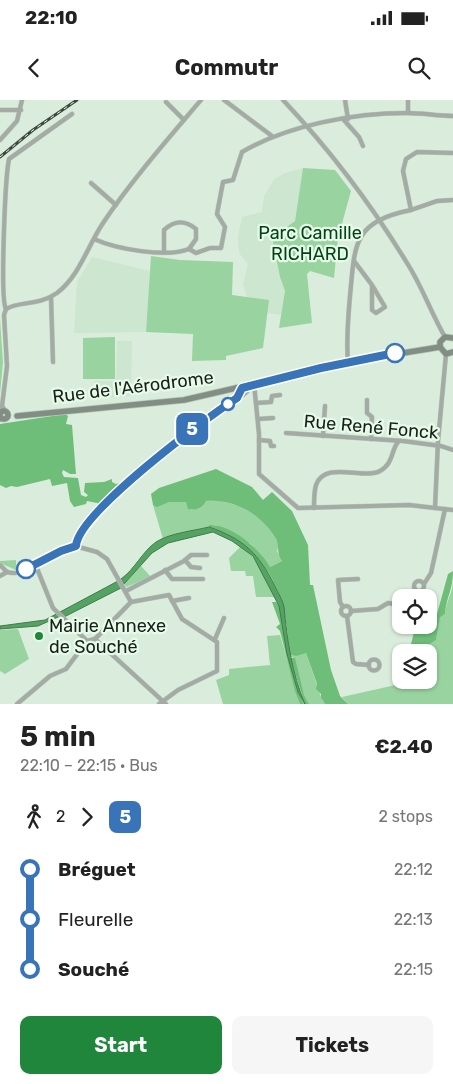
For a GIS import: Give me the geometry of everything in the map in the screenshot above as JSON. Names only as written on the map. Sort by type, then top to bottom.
[{"type":"street","points":[[0,140],[14,126],[21,110],[22,100]]},
{"type":"street","points":[[2,415],[7,366],[2,315],[6,309],[34,303],[50,297],[63,287],[77,271],[94,239],[116,205],[201,100]]},
{"type":"street","points":[[224,100],[272,136]]},
{"type":"street","points":[[283,100],[308,126],[346,172],[379,220],[408,264],[445,338]]},
{"type":"street","points":[[345,100],[346,119],[363,146]]},
{"type":"street","points":[[408,100],[408,113]]},
{"type":"street","points":[[166,102],[184,120]]},
{"type":"street","points":[[0,110],[21,110]]},
{"type":"street","points":[[189,249],[196,253],[210,248],[221,248],[225,227],[217,214],[223,182],[233,180],[242,152],[272,136],[308,126],[346,119],[408,113],[453,116]]},
{"type":"street","points":[[6,309],[2,300],[1,238],[10,159],[72,114]]},
{"type":"street","points":[[411,210],[403,171],[406,159],[417,152],[453,153]]},
{"type":"street","points":[[91,183],[116,205]]},
{"type":"street","points":[[348,362],[346,343],[355,247],[361,236],[379,220],[437,201],[453,200]]},
{"type":"street","points":[[94,239],[123,248],[164,252],[180,252],[189,249],[196,239],[196,229],[188,222],[179,222],[164,230],[164,252]]},
{"type":"street","points":[[354,261],[372,285],[385,307],[376,313],[372,310],[372,285]]},
{"type":"street","points":[[50,297],[53,362]]},
{"type":"street","points":[[435,508],[438,446],[451,354],[440,347],[440,342],[445,338],[453,338]]},
{"type":"street","name":"Rue de l'Aérodrome","points":[[2,415],[17,416],[184,400],[348,362],[440,347]]},
{"type":"street","points":[[76,546],[79,534],[111,499],[148,465],[200,423],[246,394],[253,385]]},
{"type":"street","points":[[253,385],[258,419],[259,474],[298,508],[409,505],[453,510]]},
{"type":"street","points":[[237,398],[242,388]]},
{"type":"street","points":[[256,403],[270,402],[272,396],[280,396]]},
{"type":"street","points":[[367,400],[367,413],[372,418],[371,439]]},
{"type":"street","points":[[324,436],[325,406]]},
{"type":"street","points":[[258,419],[273,418]]},
{"type":"street","name":"Rue René Fonck","points":[[286,433],[371,439],[438,446],[453,450]]},
{"type":"street","points":[[259,440],[270,441],[271,446],[274,446]]},
{"type":"street","points":[[314,508],[316,484],[322,477],[332,472],[372,473],[381,471],[389,462],[398,442]]},
{"type":"street","points":[[423,589],[431,573],[445,509]]},
{"type":"street","points":[[0,576],[6,572],[14,573],[36,566],[61,551],[76,546],[100,554],[110,563],[131,602]]},
{"type":"street","points":[[124,589],[186,560],[191,555],[207,555]]},
{"type":"street","points":[[186,560],[191,568],[200,568]]},
{"type":"street","points":[[0,565],[6,572]]},
{"type":"street","points":[[36,566],[55,612],[87,641]]},
{"type":"street","points":[[165,570],[172,579],[203,579]]},
{"type":"street","points":[[347,616],[341,613],[343,607],[340,602],[338,580],[358,579]]},
{"type":"street","points":[[415,589],[415,582],[420,581],[424,584]]},
{"type":"street","points":[[131,602],[169,595],[182,619],[199,632],[215,639]]},
{"type":"street","points":[[172,601],[189,598]]},
{"type":"street","points":[[17,704],[50,676],[66,669],[87,641],[95,639],[130,606],[131,602]]},
{"type":"street","points":[[369,665],[353,662],[347,616],[351,611],[378,609],[388,603],[392,604]]},
{"type":"street","points":[[343,607],[347,606],[351,611]]},
{"type":"street","points":[[160,702],[185,686],[217,671],[218,652],[215,639],[224,618]]},
{"type":"street","points":[[95,639],[160,702],[166,704]]},
{"type":"shaded area","points":[[303,168],[295,221],[288,226],[282,239],[275,236],[280,277],[285,291],[281,315],[267,313],[268,300],[247,297],[243,284],[248,264],[239,253],[238,237],[242,217],[262,212],[264,196],[274,179],[285,173]]},
{"type":"shaded area","points":[[92,257],[150,271],[146,332],[74,333],[77,282]]},
{"type":"shaded area","points":[[117,341],[132,341],[131,396],[94,399],[94,381],[116,381]]},
{"type":"shaded area","points":[[65,414],[68,416],[66,424],[72,425],[76,474],[70,474],[63,470],[64,477],[78,478],[81,495],[86,497],[88,495],[84,492],[85,483],[104,482],[112,479],[112,482],[116,484],[125,482],[105,498],[102,504],[87,501],[86,504],[74,507],[70,501],[67,483],[52,486],[50,479],[17,487],[11,486],[6,488],[0,485],[0,424]]},
{"type":"shaded area","points":[[216,469],[252,487],[263,500],[272,492],[292,511],[308,545],[310,585],[313,585],[331,670],[340,696],[348,704],[325,704],[321,694],[316,689],[317,684],[306,653],[296,656],[289,654],[284,612],[279,593],[271,576],[260,561],[247,547],[230,536],[209,527],[209,525],[226,528],[244,538],[259,552],[270,567],[282,561],[276,539],[270,530],[246,510],[227,502],[206,501],[201,507],[194,510],[188,509],[186,502],[169,502],[157,507],[153,505],[151,494],[159,488]]},
{"type":"shaded area","points":[[209,527],[232,537],[249,549],[263,565],[275,586],[283,605],[291,657],[305,704],[298,692],[287,654],[279,606],[253,556],[232,541],[213,532],[168,543],[152,553],[124,584],[121,579],[156,542],[175,534]]},
{"type":"shaded area","points":[[453,571],[445,614],[440,617],[436,640],[430,644],[411,644],[414,634],[437,634],[437,614],[448,574]]},
{"type":"shaded area","points":[[118,581],[121,588],[62,618],[58,617],[38,626],[0,629],[0,626],[45,620]]},
{"type":"shaded area","points":[[272,602],[276,602],[279,606],[295,681],[304,704],[300,704],[295,691],[280,631],[276,627],[280,624]]},
{"type":"shaded area","points":[[290,658],[295,658],[304,695],[309,704],[305,704]]},
{"type":"green space","name":"Parc Camille RICHARD","points":[[303,168],[335,170],[351,191],[338,238],[334,278],[310,271],[307,274],[312,323],[279,328],[285,291],[280,277],[272,237],[282,239],[288,226],[295,221]]},
{"type":"green space","points":[[151,256],[180,260],[233,262],[232,295],[269,300],[263,348],[226,356],[226,360],[192,361],[193,334],[146,332]]},
{"type":"green space","points":[[0,319],[3,362],[0,394]]},
{"type":"green space","points":[[115,337],[115,379],[83,379],[83,338]]},
{"type":"green space","points":[[206,501],[228,503],[250,512],[259,519],[274,536],[279,546],[277,551],[282,561],[270,567],[251,544],[216,525],[163,539],[153,505],[169,502],[186,502],[191,510],[199,508]]},
{"type":"green space","points":[[241,546],[258,563],[274,597],[256,597],[253,576],[246,576],[245,571],[231,571],[229,558]]},
{"type":"green space","points":[[16,560],[16,570],[0,563],[0,561]]},
{"type":"green space","points":[[141,566],[151,577],[126,587],[124,584]]},
{"type":"green space","points":[[453,582],[453,704],[348,704],[342,697],[392,686],[392,689],[437,689],[437,644],[429,644],[436,639],[440,616],[445,614]]},
{"type":"green space","points":[[18,629],[29,659],[5,674],[0,671],[0,630]]},
{"type":"green space","points":[[280,635],[300,704],[223,704],[216,680],[229,675],[229,669],[270,665],[267,636]]},
{"type":"green space","points":[[306,653],[325,704],[309,704],[304,695],[293,657],[290,658],[289,654]]},
{"type":"railway","points":[[0,157],[33,130],[77,100]]},
{"type":"bus line","name":"5","points":[[26,569],[36,566],[61,551],[76,546],[77,536],[111,499],[178,439],[237,398],[242,388],[321,368],[395,353]]},
{"type":"place","name":"Mairie Annexe de Souché","points":[[39,636]]}]
